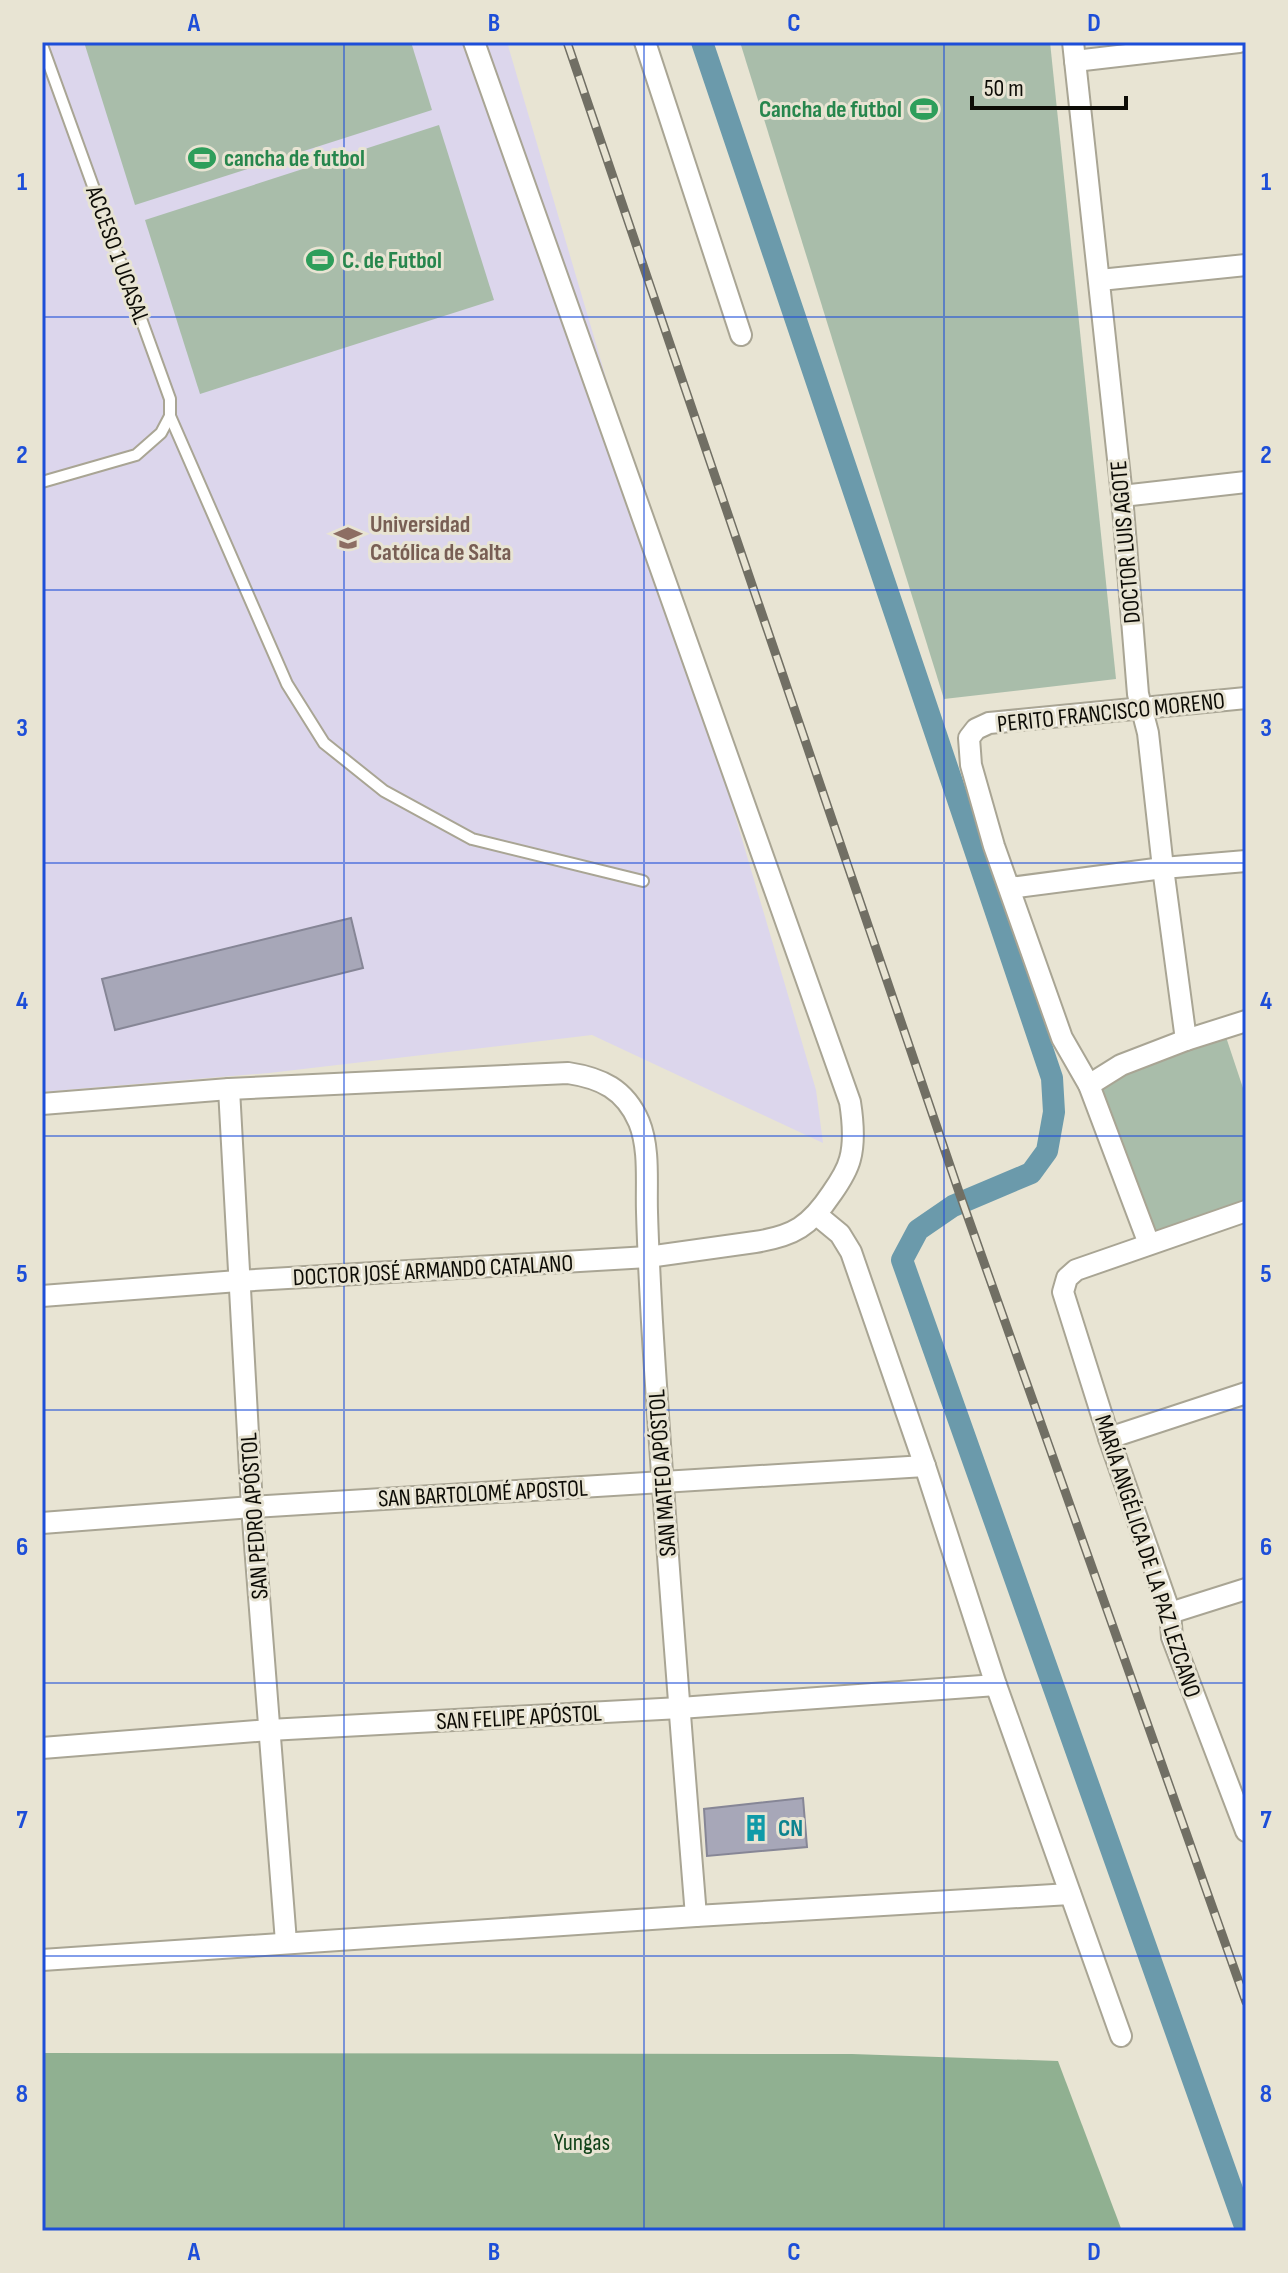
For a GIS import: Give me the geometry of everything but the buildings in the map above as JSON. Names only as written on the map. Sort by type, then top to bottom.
[{"type":"street","points":[[474,42],[850,1102],[853,1125],[850,1160],[839,1184],[817,1215],[840,1234],[851,1252],[996,1685],[1121,2036]]},
{"type":"street","points":[[645,42],[741,335]]},
{"type":"street","points":[[1074,51],[1239,42]]},
{"type":"street","name":"DOCTOR LUIS AGOTE","points":[[1074,51],[1122,496],[1138,694],[1148,733],[1186,1040]]},
{"type":"street","points":[[1100,280],[1246,265]]},
{"type":"street","points":[[1122,496],[1246,482]]},
{"type":"street","name":"PERITO FRANCISCO MORENO","points":[[1010,888],[994,846],[971,765],[969,738],[976,729],[989,723],[1246,698]]},
{"type":"street","points":[[1246,861],[1163,868],[1010,888],[1062,1038],[1089,1085],[1149,1244],[1246,1211]]},
{"type":"street","points":[[1089,1085],[1121,1065],[1246,1021]]},
{"type":"street","name":"SAN MATEO APÓSTOL","points":[[42,1104],[229,1089],[568,1073],[595,1077],[631,1106],[640,1124],[645,1146],[648,1257],[662,1483],[696,1916]]},
{"type":"street","name":"SAN PEDRO APÓSTOL","points":[[229,1089],[252,1507],[286,1942]]},
{"type":"street","name":"DOCTOR JOSÉ ARMANDO CATALANO","points":[[42,1296],[648,1257],[771,1240],[796,1231],[817,1215]]},
{"type":"street","name":"MARÍA ANGÉLICA DE LA PAZ LEZCANO","points":[[1149,1244],[1076,1270],[1067,1278],[1063,1292],[1109,1438],[1170,1613],[1172,1637],[1246,1831]]},
{"type":"street","points":[[1109,1438],[1246,1393]]},
{"type":"street","name":"SAN BARTOLOMÉ APOSTOL","points":[[42,1523],[252,1507],[925,1466]]},
{"type":"street","points":[[1170,1613],[1246,1589]]},
{"type":"street","name":"SAN FELIPE APÓSTOL","points":[[42,1748],[269,1730],[680,1708],[996,1685]]},
{"type":"street","points":[[42,1960],[1070,1894]]},
{"type":"lane","name":"ACCESO 1 UCASAL","points":[[42,45],[170,399],[170,416],[287,684],[324,743],[384,791],[472,839],[643,881]]},
{"type":"lane","points":[[42,482],[136,455],[161,433],[170,416]]},
{"type":"shaded area","name":"Universidad Católica de Salta","points":[[42,42],[507,42],[816,1090],[823,1143],[592,1035],[269,1073],[42,1092]]},
{"type":"green space","name":"cancha de futbol","points":[[84,42],[411,42],[432,110],[135,205]]},
{"type":"green space","points":[[740,42],[1050,42],[1116,679],[944,699]]},
{"type":"green space","name":"C. de Futbol","points":[[439,125],[494,300],[200,394],[145,220]]},
{"type":"green space","points":[[1223,1028],[1246,1097],[1246,1211],[1149,1244],[1089,1085]]},
{"type":"green space","name":"Yungas","points":[[42,2053],[852,2054],[1058,2061],[1122,2231],[42,2231]]},
{"type":"waterway","points":[[702,42],[1052,1078],[1054,1112],[1047,1151],[1031,1173],[953,1206],[918,1230],[902,1260],[1246,2229]]},
{"type":"railway","points":[[567,42],[959,1192],[1246,2002]]},
{"type":"place","name":"Cancha de futbol","points":[[924,109]]},
{"type":"place","name":"cancha de futbol","points":[[202,158]]},
{"type":"place","name":"C. de Futbol","points":[[320,260]]},
{"type":"place","name":"Universidad Católica de Salta","points":[[348,538]]},
{"type":"place","name":"CN","points":[[756,1828]]}]
